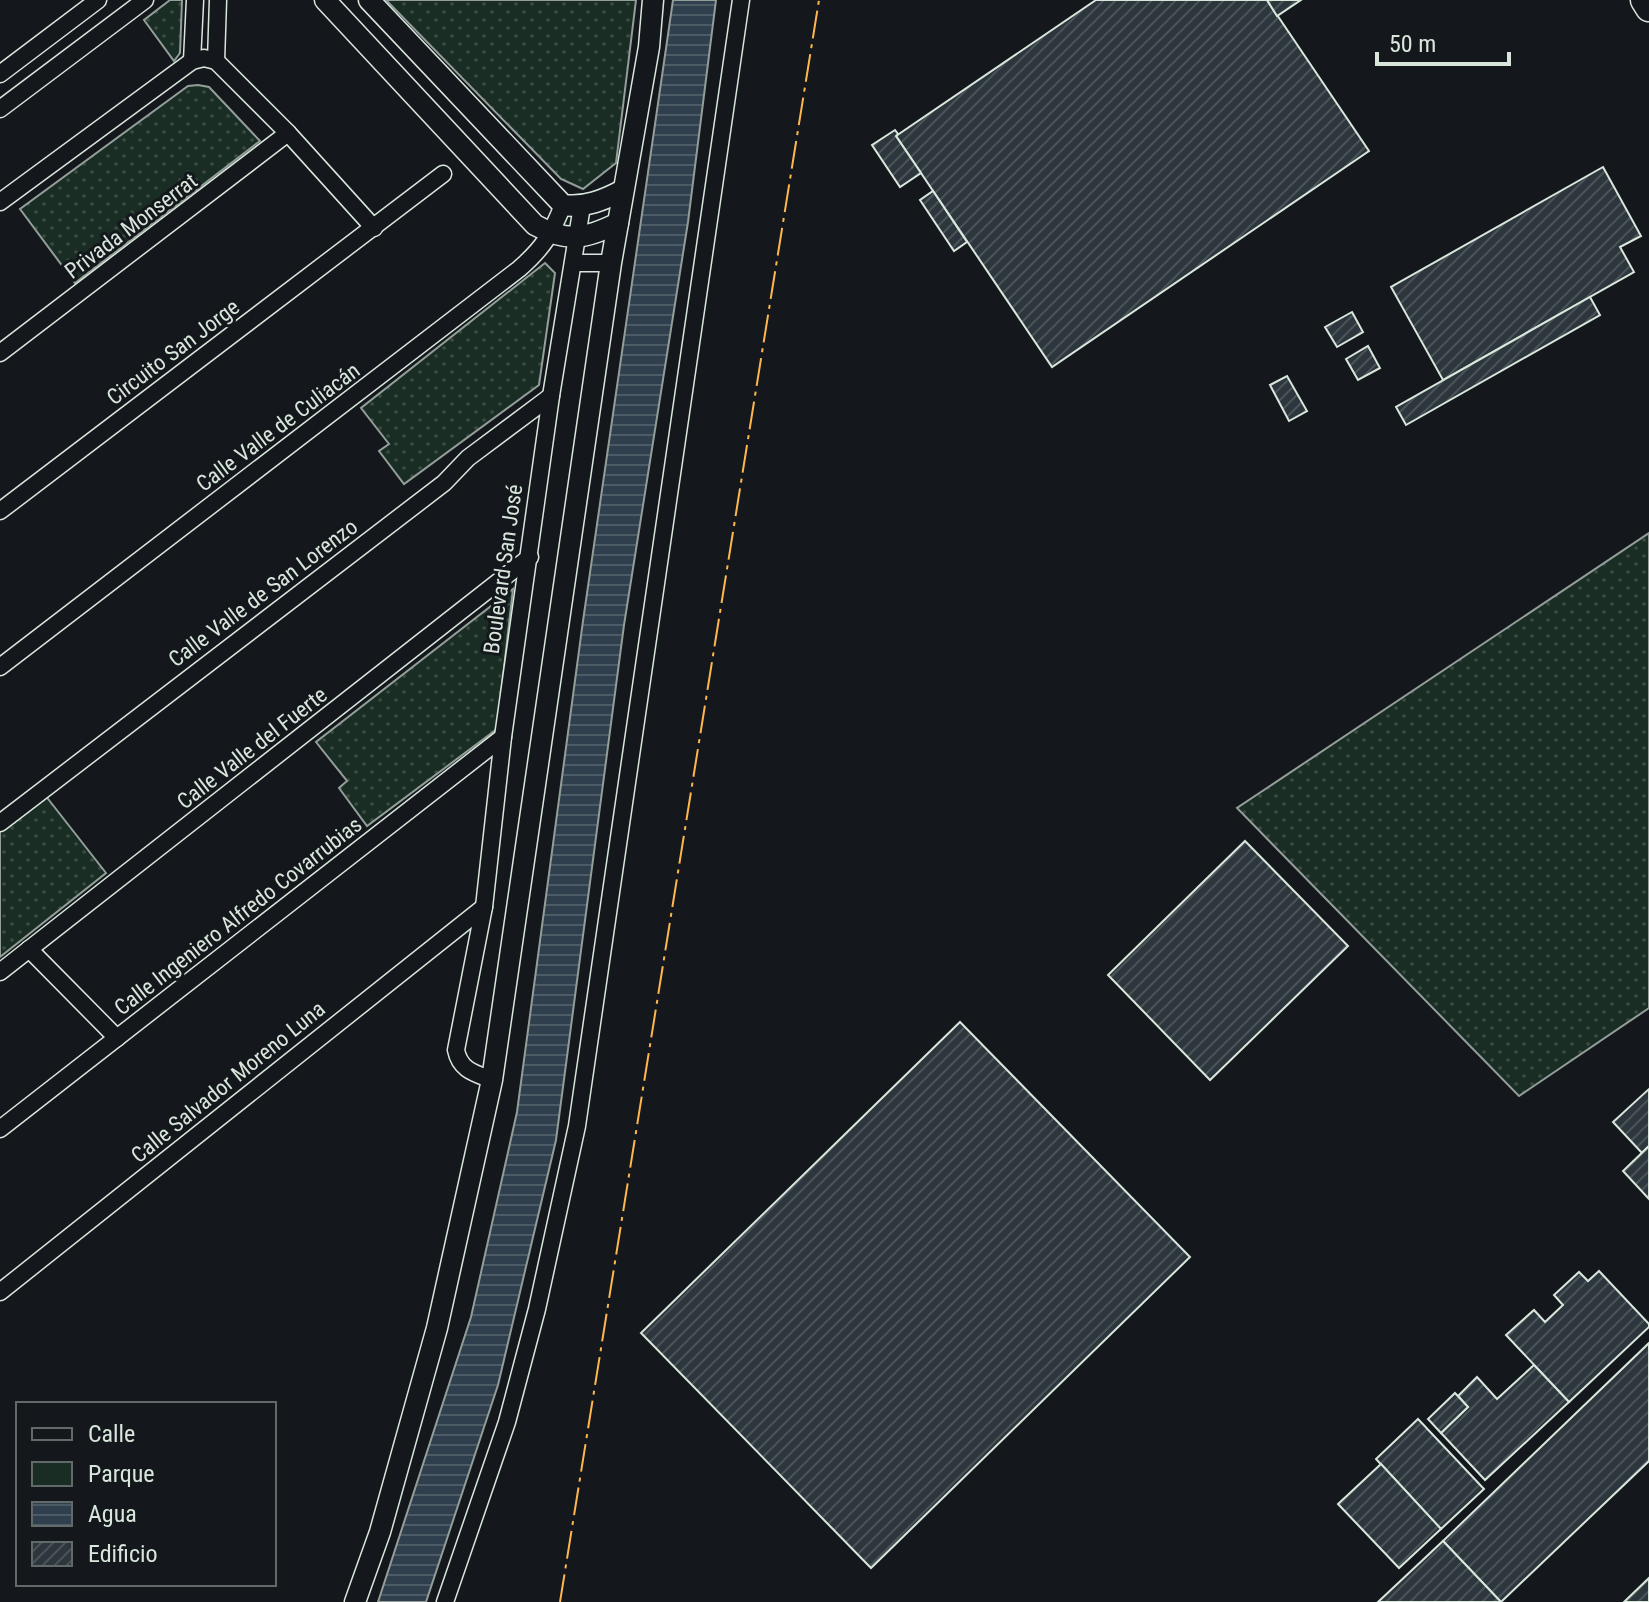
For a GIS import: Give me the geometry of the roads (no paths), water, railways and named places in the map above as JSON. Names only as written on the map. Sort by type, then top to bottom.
[{"type":"highway","points":[[1644,0],[1649,8]]},
{"type":"street","points":[[0,74],[98,0]]},
{"type":"street","points":[[0,109],[145,0]]},
{"type":"street","points":[[325,0],[535,225],[552,234],[576,238],[618,223]]},
{"type":"street","points":[[369,0],[572,205],[603,201],[623,190]]},
{"type":"street","points":[[355,1602],[380,1532],[437,1328],[492,1080],[611,263],[649,47],[653,0]]},
{"type":"street","points":[[445,1602],[507,1422],[537,1309],[577,1126],[741,0]]},
{"type":"street","points":[[192,61],[195,5],[218,5],[216,61]]},
{"type":"street","points":[[0,202],[192,61],[204,58],[216,61],[288,133],[374,228]]},
{"type":"street","name":"Privada Monserrat","points":[[0,353],[288,133]]},
{"type":"street","name":"Circuito San Jorge","points":[[0,511],[443,174]]},
{"type":"street","name":"Calle Valle de Culiacán","points":[[0,667],[519,269],[538,253],[572,205]]},
{"type":"street","name":"Boulevard San José","points":[[492,1080],[467,1071],[458,1062],[456,1050],[484,907],[503,737],[573,263],[576,238],[572,205]]},
{"type":"street","points":[[573,263],[611,263]]},
{"type":"street","name":"Calle Valle de San Lorenzo","points":[[0,823],[444,483],[468,458],[551,396]]},
{"type":"street","name":"Calle Valle del Fuerte","points":[[0,972],[530,557]]},
{"type":"street","name":"Calle Ingeniero Alfredo Covarrubias","points":[[0,1129],[503,737]]},
{"type":"street","name":"Calle Salvador Moreno Luna","points":[[0,1292],[484,907]]},
{"type":"street","points":[[29,949],[117,1038]]},
{"type":"water","points":[[673,0],[716,0],[688,222],[624,625],[556,1140],[498,1385],[426,1602],[378,1602],[471,1317],[517,1112],[583,621]]}]
